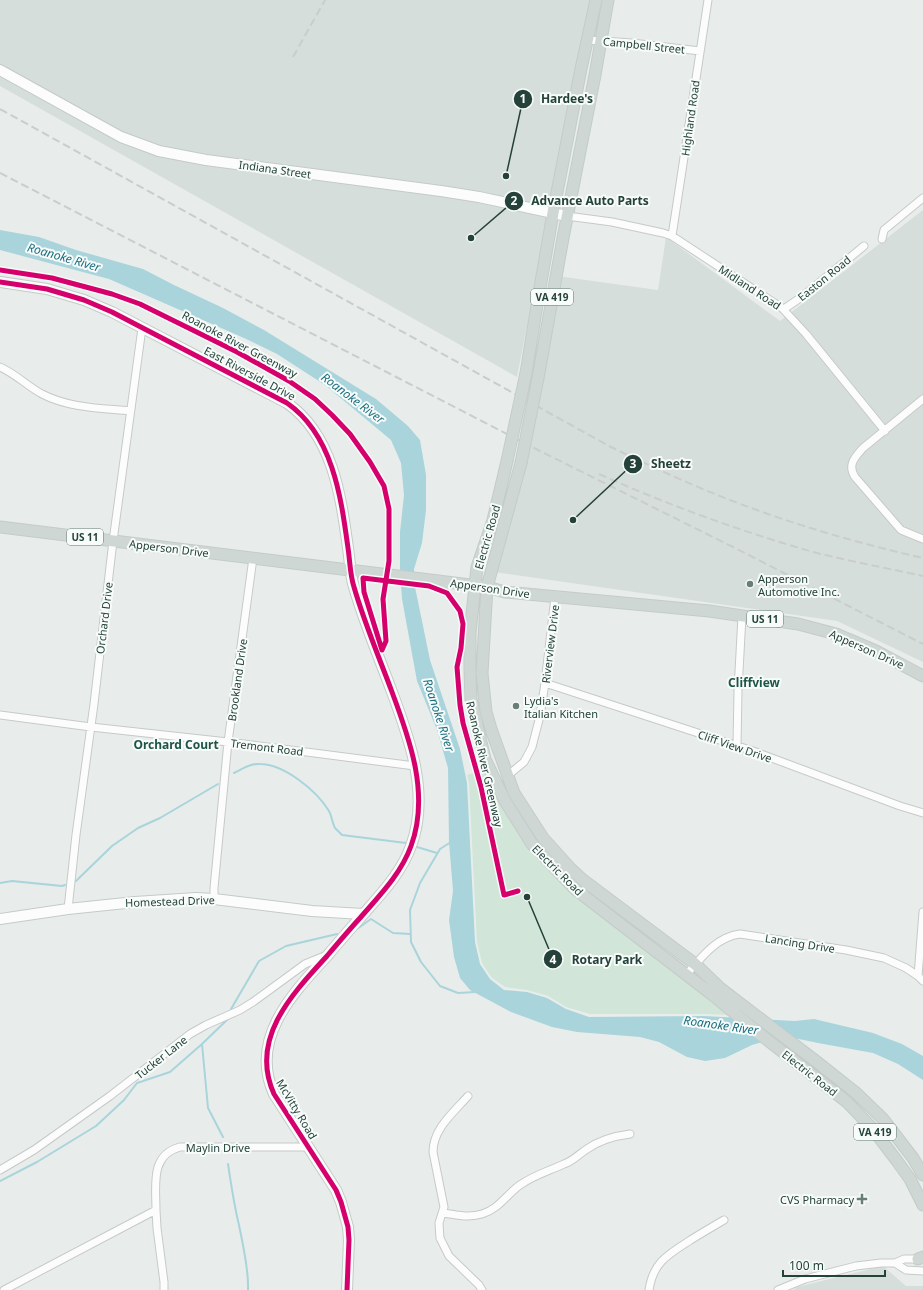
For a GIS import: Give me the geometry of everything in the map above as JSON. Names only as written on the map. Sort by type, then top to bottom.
[{"type":"main road","name":"VA 419","points":[[553,213],[596,0]]},
{"type":"main road","name":"VA 419","points":[[567,216],[595,75],[608,0]]},
{"type":"main road","name":"Electric Road","points":[[553,213],[536,304],[526,373],[493,520],[477,568],[470,633],[470,670],[472,699],[485,759],[505,801],[532,844],[570,884],[686,975],[717,992],[818,1062],[855,1092],[882,1119],[914,1158],[923,1175]]},
{"type":"main road","name":"Electric Road","points":[[567,216],[521,463],[487,587],[482,665],[486,712],[492,732],[514,793],[524,811],[543,838],[571,869],[583,880],[696,964],[717,992],[761,1035],[847,1102],[872,1128],[910,1179],[923,1205]]},
{"type":"main road","name":"Apperson Drive","points":[[0,527],[475,585],[505,592],[709,611],[798,624],[836,634],[876,651],[923,676]]},
{"type":"street","name":"Highland Road","points":[[672,236],[708,0]]},
{"type":"street","name":"Campbell Street","points":[[587,40],[700,51]]},
{"type":"street","name":"Indiana Street","points":[[0,70],[121,136],[160,151],[206,160],[479,197],[567,216]]},
{"type":"street","points":[[882,239],[884,230],[923,198]]},
{"type":"street","name":"Midland Road","points":[[567,216],[612,222],[672,236],[784,309],[885,431]]},
{"type":"street","name":"Easton Road","points":[[784,309],[803,296],[864,246]]},
{"type":"street","name":"East Riverside Drive","points":[[0,282],[39,288],[67,295],[112,312],[287,403],[304,417],[318,436],[335,478],[343,506],[353,584],[398,708],[415,766],[419,792],[419,809],[415,836],[410,848],[394,877],[363,914]]},
{"type":"street","name":"Orchard Drive","points":[[68,909],[76,835],[91,727],[130,411],[142,328]]},
{"type":"street","points":[[0,367],[19,377],[41,393],[66,403],[79,406],[130,411]]},
{"type":"street","points":[[923,399],[854,457],[851,470],[867,492],[901,530],[923,539]]},
{"type":"street","name":"Brookland Drive","points":[[214,899],[228,742],[253,558]]},
{"type":"street","name":"Riverview Drive","points":[[508,776],[524,762],[529,755],[540,716],[555,597]]},
{"type":"street","points":[[737,746],[742,616]]},
{"type":"street","name":"Cliff View Drive","points":[[545,683],[737,746],[900,806],[923,812]]},
{"type":"street","name":"Tremont Road","points":[[0,715],[415,766]]},
{"type":"street","name":"Homestead Drive","points":[[0,919],[68,909],[135,902],[196,898],[312,911],[363,914]]},
{"type":"street","points":[[920,978],[923,912]]},
{"type":"street","name":"McVitty Road","points":[[347,1290],[349,1240],[346,1214],[336,1190],[284,1110],[270,1084],[266,1073],[266,1052],[274,1028],[285,1005],[363,914]]},
{"type":"street","name":"Lancing Drive","points":[[686,975],[717,943],[732,935],[740,934],[846,950],[884,958],[896,962],[920,978]]},
{"type":"street","name":"Tucker Lane","points":[[0,1170],[34,1150],[110,1096],[190,1034],[246,1006],[305,964],[327,955]]},
{"type":"street","points":[[468,1096],[440,1129],[435,1138],[433,1152],[444,1207],[439,1223],[440,1238],[454,1262],[479,1285],[482,1290]]},
{"type":"street","points":[[443,1213],[472,1216],[490,1211],[498,1206],[516,1188],[529,1179],[569,1162],[596,1144],[612,1137],[630,1134]]},
{"type":"street","name":"Maylin Drive","points":[[164,1290],[156,1210],[157,1168],[162,1157],[172,1149],[180,1147],[308,1147]]},
{"type":"street","points":[[4,1290],[156,1210]]},
{"type":"street","points":[[650,1290],[652,1276],[665,1256],[724,1220]]},
{"type":"street","points":[[778,1290],[805,1279],[856,1266],[921,1259]]},
{"type":"street","points":[[895,1263],[906,1270],[923,1271]]},
{"type":"shaded area","points":[[0,0],[591,0],[517,377],[0,86]]},
{"type":"shaded area","points":[[923,210],[923,662],[837,621],[494,572],[541,394],[557,276],[658,290],[666,237],[780,321]]},
{"type":"shaded area","points":[[883,1266],[906,1286],[923,1286],[923,1290],[793,1290],[797,1287]]},
{"type":"green space","points":[[484,770],[496,795],[520,836],[533,853],[553,874],[588,905],[729,1015],[590,1014],[566,1007],[548,996],[527,990],[505,987],[491,977],[482,963],[477,942],[469,783],[467,775]]},
{"type":"water","name":"Roanoke River","points":[[0,230],[39,237],[76,250],[143,269],[223,308],[264,330],[376,399],[408,426],[420,440],[426,475],[426,510],[422,543],[414,569],[415,587],[430,660],[460,749],[467,783],[475,942],[480,964],[490,979],[504,990],[527,992],[547,998],[566,1009],[589,1017],[704,1016],[795,1021],[814,1019],[873,1033],[902,1044],[923,1056],[923,1080],[898,1064],[873,1053],[794,1038],[769,1040],[752,1045],[725,1058],[705,1061],[687,1057],[659,1042],[640,1037],[577,1032],[552,1027],[511,1012],[470,990],[460,978],[454,957],[449,920],[453,891],[449,842],[448,768],[437,730],[417,681],[402,599],[400,532],[404,495],[401,463],[391,440],[325,385],[277,354],[109,279],[0,250]]},
{"type":"waterway","points":[[234,773],[253,764],[269,765],[279,769],[299,780],[317,795],[329,811],[335,828],[342,835],[406,843]]},
{"type":"waterway","points":[[76,881],[112,846],[138,828],[160,818],[218,784]]},
{"type":"waterway","points":[[451,842],[440,849],[420,883],[410,910],[411,942],[421,962],[440,986],[458,993],[475,992]]},
{"type":"waterway","points":[[417,847],[437,853]]},
{"type":"waterway","points":[[0,883],[12,881],[62,886],[65,885]]},
{"type":"waterway","points":[[357,929],[371,919],[393,933],[410,934]]},
{"type":"waterway","points":[[231,1009],[259,961],[286,946],[337,934]]},
{"type":"waterway","points":[[0,1181],[37,1162],[96,1126],[124,1100],[137,1083],[170,1072],[229,1018]]},
{"type":"waterway","points":[[202,1044],[208,1108],[223,1137]]},
{"type":"waterway","points":[[228,1164],[248,1274],[248,1290]]},
{"type":"railway","points":[[293,57],[325,0]]},
{"type":"railway","points":[[0,109],[609,446],[680,479],[754,509],[838,536],[923,558]]},
{"type":"railway","points":[[0,173],[538,450],[923,644]]},
{"type":"railway","points":[[599,474],[678,507],[786,544],[813,552],[923,576]]},
{"type":"cycle path","name":"Roanoke River Greenway","points":[[0,270],[52,278],[112,294],[140,304],[237,352],[289,381],[315,399],[350,434],[370,462],[384,486],[389,509],[389,561],[383,599],[386,641],[382,650],[364,592],[363,578],[429,586],[447,593],[460,611],[463,624],[461,648],[457,667],[463,723],[481,787],[504,895],[518,891]]},
{"type":"cycle path","points":[[0,282],[47,289],[84,300],[112,312],[287,403],[303,416],[315,432],[325,449],[332,468],[342,508],[353,582],[367,626],[399,710],[411,748],[418,788],[419,807],[411,846],[401,866],[382,893],[300,986],[288,1002],[278,1019],[271,1036],[267,1055],[268,1074],[274,1094],[336,1190],[341,1202],[348,1227],[349,1240],[347,1290]]},
{"type":"place","name":"Hardee's","points":[[506,176]]},
{"type":"place","name":"Advance Auto Parts","points":[[471,238]]},
{"type":"place","name":"Sheetz","points":[[573,520]]},
{"type":"place","name":"Apperson Automotive Inc.","points":[[750,584]]},
{"type":"place","name":"Lydia's Italian Kitchen","points":[[516,706]]},
{"type":"place","name":"Rotary Park","points":[[527,897]]},
{"type":"place","name":"CVS Pharmacy","points":[[862,1199]]},
{"type":"district","name":"Cliffview","points":[[754,682]]},
{"type":"district","name":"Orchard Court","points":[[176,744]]}]
